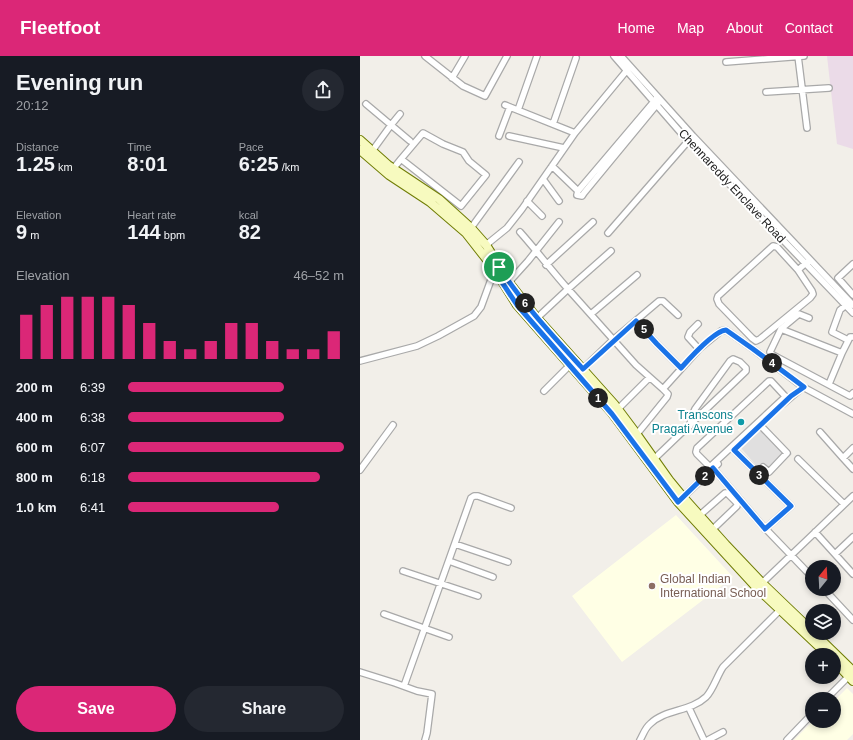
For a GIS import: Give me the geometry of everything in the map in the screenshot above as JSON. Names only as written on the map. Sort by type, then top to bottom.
[{"type":"street","points":[[425,56],[463,86],[485,96],[507,56]]},
{"type":"street","points":[[452,78],[465,56]]},
{"type":"street","points":[[518,110],[537,56]]},
{"type":"street","name":"Chennareddy Enclave Road","points":[[614,56],[693,136],[807,261]]},
{"type":"street","name":"Chennareddy Enclave Road","points":[[621,56],[628,69]]},
{"type":"street","points":[[726,62],[800,56],[802,90],[807,128]]},
{"type":"street","points":[[553,124],[576,58]]},
{"type":"street","points":[[486,245],[507,228],[575,133],[628,69]]},
{"type":"street","points":[[766,92],[829,88]]},
{"type":"street","points":[[578,191],[591,175],[601,168],[657,101]]},
{"type":"street","name":"Chennareddy Enclave Road","points":[[657,101],[688,141],[828,283],[853,305]]},
{"type":"street","points":[[366,104],[410,141]]},
{"type":"street","points":[[499,136],[508,106],[575,133]]},
{"type":"street","points":[[369,154],[400,114]]},
{"type":"street","points":[[393,169],[401,159],[423,133],[443,144],[463,152],[469,161],[486,175],[461,206],[401,159]]},
{"type":"street","points":[[509,136],[564,148]]},
{"type":"street","points":[[608,233],[693,136]]},
{"type":"street","points":[[360,140],[369,154],[389,175],[430,202],[466,233],[496,270],[517,305],[612,414],[680,500],[757,588],[780,610],[805,626]]},
{"type":"street","points":[[360,150],[393,169],[438,199],[471,228],[486,245],[496,270],[509,282],[537,318],[618,409],[637,434],[680,500],[700,515],[821,648]]},
{"type":"street","points":[[471,228],[519,162]]},
{"type":"street","points":[[552,166],[578,191],[577,194],[582,196],[596,179],[601,168]]},
{"type":"street","points":[[591,175],[596,179]]},
{"type":"street","points":[[543,179],[560,202]]},
{"type":"street","points":[[586,181],[591,185]]},
{"type":"street","points":[[527,201],[542,216]]},
{"type":"street","points":[[509,282],[559,222]]},
{"type":"street","points":[[546,265],[593,222]]},
{"type":"street","points":[[520,232],[536,250],[546,265],[613,340],[649,378],[668,394],[637,434]]},
{"type":"street","points":[[773,246],[778,247],[798,270],[813,294],[756,341],[719,304],[717,299],[718,296],[773,246]]},
{"type":"street","points":[[537,318],[610,251]]},
{"type":"street","points":[[798,270],[807,261]]},
{"type":"street","points":[[853,264],[838,278],[853,295]]},
{"type":"street","points":[[360,361],[417,346],[474,316],[481,307],[496,270]]},
{"type":"street","points":[[591,314],[637,275]]},
{"type":"street","name":"Chennareddy Enclave Road","points":[[828,283],[853,313]]},
{"type":"street","points":[[583,369],[613,340],[661,301],[678,315]]},
{"type":"street","points":[[829,384],[842,353],[850,339],[832,332],[840,310],[846,306]]},
{"type":"street","points":[[809,318],[800,314],[782,329],[770,352],[771,354],[850,396],[853,394]]},
{"type":"street","points":[[636,321],[681,368]]},
{"type":"street","points":[[698,324],[690,332],[688,337],[699,349]]},
{"type":"street","points":[[782,329],[842,353]]},
{"type":"street","points":[[663,389],[699,349],[721,331],[726,330],[804,387],[853,414]]},
{"type":"street","points":[[654,459],[690,426],[746,371],[746,368],[740,362],[733,359],[730,361],[695,409],[691,418],[690,426]]},
{"type":"street","points":[[544,391],[570,365]]},
{"type":"street","points":[[618,409],[649,378]]},
{"type":"street","points":[[680,500],[711,467],[712,465],[783,399],[785,396],[772,381],[769,381],[698,448],[696,454],[711,467],[765,529],[805,570]]},
{"type":"street","points":[[711,467],[734,450],[791,396],[804,387]]},
{"type":"street","points":[[360,470],[393,425]]},
{"type":"street","points":[[758,473],[763,467],[769,472],[787,453],[760,425]]},
{"type":"street","points":[[820,432],[853,469]]},
{"type":"street","points":[[843,458],[853,448]]},
{"type":"street","points":[[734,450],[791,506],[765,529]]},
{"type":"street","points":[[798,459],[844,504]]},
{"type":"street","points":[[700,515],[725,493],[727,493],[736,503],[737,506],[712,529]]},
{"type":"street","points":[[404,686],[471,498],[474,496],[510,508]]},
{"type":"street","points":[[762,583],[853,496]]},
{"type":"street","points":[[815,532],[853,574]]},
{"type":"street","points":[[835,554],[853,537]]},
{"type":"street","points":[[455,544],[508,562]]},
{"type":"street","points":[[449,561],[493,577]]},
{"type":"street","points":[[403,571],[478,596]]},
{"type":"street","points":[[831,596],[853,620]]},
{"type":"street","points":[[640,740],[647,727],[657,719],[689,708],[706,697],[723,667],[780,610]]},
{"type":"street","points":[[384,614],[449,637]]},
{"type":"street","points":[[820,640],[852,675]]},
{"type":"street","points":[[841,666],[852,675]]},
{"type":"street","points":[[360,672],[416,691],[432,694],[425,740]]},
{"type":"street","points":[[834,692],[852,675]]},
{"type":"street","points":[[689,708],[704,740]]},
{"type":"street","points":[[787,740],[805,721]]},
{"type":"street","points":[[708,740],[723,732]]},
{"type":"shaded area","points":[[827,56],[853,56],[853,149],[837,144]]},
{"type":"shaded area","points":[[766,426],[792,454],[767,478],[741,448]]},
{"type":"shaded area","name":"Global Indian International School","points":[[676,515],[733,577],[622,662],[572,596]]},
{"type":"shaded area","points":[[847,688],[853,694],[853,734],[847,740],[794,740],[806,728],[841,728],[841,694]]},
{"type":"place","name":"Transcons Pragati Avenue","points":[[741,422]]},
{"type":"place","name":"Global Indian International School","points":[[652,586]]},
{"type":"route","points":[[499,267],[531,310],[583,369],[613,340],[636,321],[681,368],[699,349],[721,331],[726,330],[804,387],[791,396],[734,450],[791,506],[765,529],[713,468],[678,502],[612,414],[517,305],[494,270],[499,267]]}]
